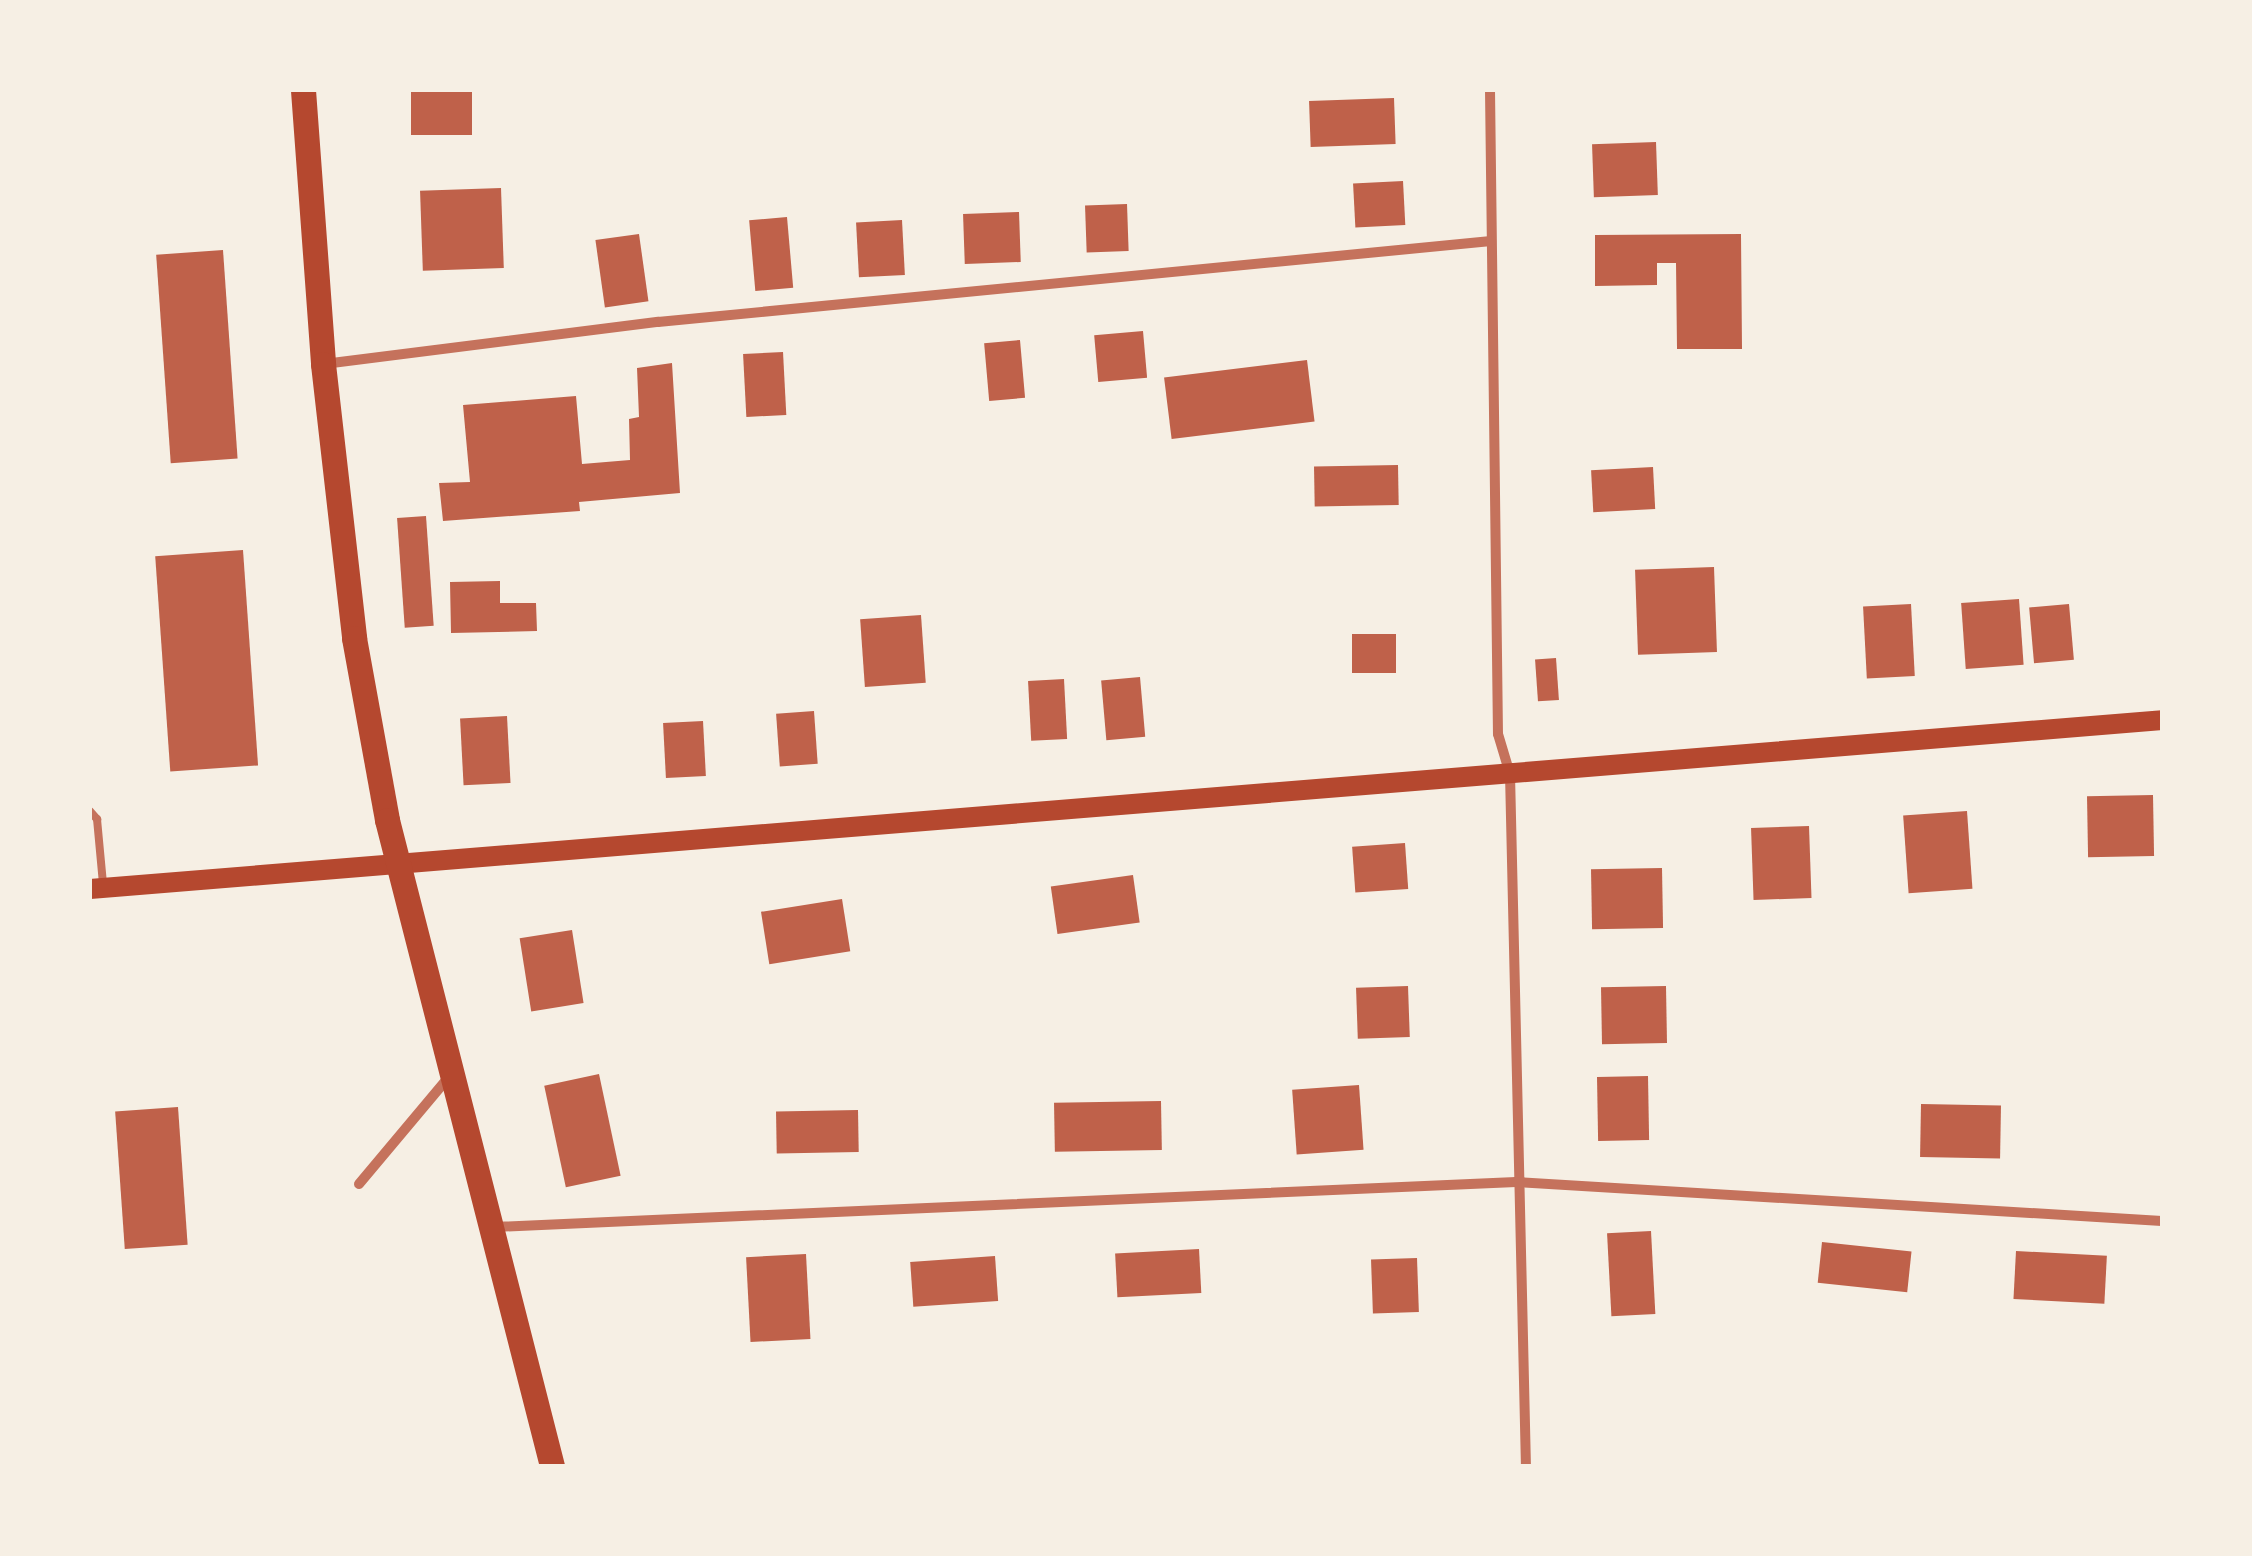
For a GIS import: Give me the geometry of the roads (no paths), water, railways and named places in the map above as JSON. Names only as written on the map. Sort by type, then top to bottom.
[{"type":"main road","points":[[304,90],[323,364],[354,638],[394,861],[494,1227],[552,1466]]},
{"type":"main road","points":[[94,890],[394,861],[1409,777],[1510,774],[2162,720]]},
{"type":"street","points":[[1490,90],[1498,734],[1510,774],[1516,1182],[1526,1466]]},
{"type":"street","points":[[323,364],[658,322],[1492,241]]},
{"type":"street","points":[[359,1184],[452,1073]]},
{"type":"street","points":[[494,1227],[1516,1182],[2162,1222]]},
{"type":"lane","points":[[90,811],[96,819],[94,890]]}]
